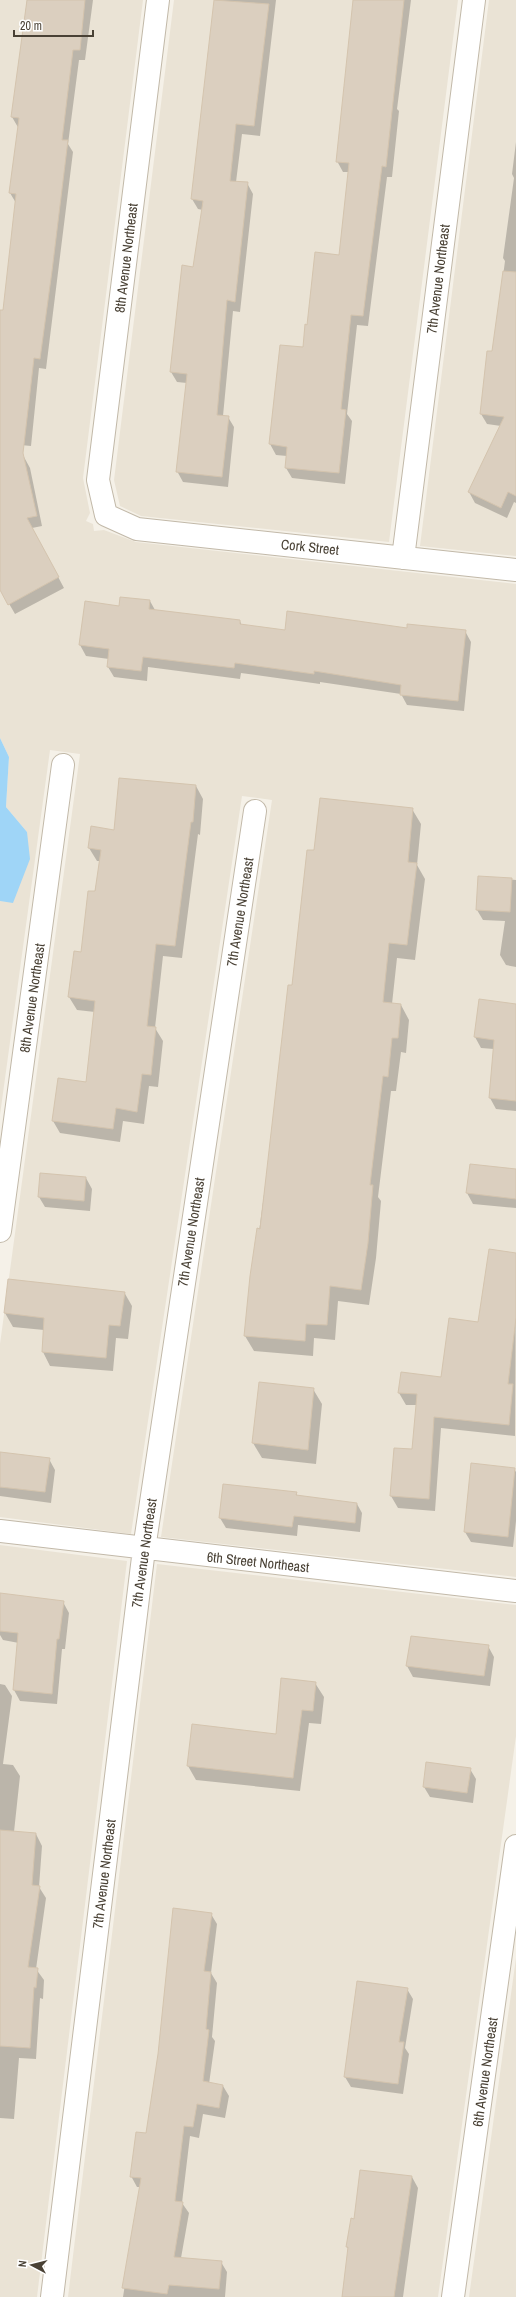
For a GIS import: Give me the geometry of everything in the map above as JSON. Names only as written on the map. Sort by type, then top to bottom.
[{"type":"street","name":"8th Avenue Northeast","points":[[106,515],[98,480],[158,0]]},
{"type":"street","name":"7th Avenue Northeast","points":[[403,558],[474,0]]},
{"type":"street","name":"Cork Street","points":[[106,515],[137,529],[516,570]]},
{"type":"street","name":"8th Avenue Northeast","points":[[0,1231],[63,765]]},
{"type":"street","name":"7th Avenue Northeast","points":[[52,2297],[144,1549],[255,811]]},
{"type":"street","name":"6th Street Northeast","points":[[0,1531],[144,1549],[516,1591]]},
{"type":"street","name":"6th Avenue Northeast","points":[[453,2297],[516,1846]]},
{"type":"shaded area","points":[[0,0],[143,0],[83,478],[90,513],[86,521],[93,524],[94,531],[104,530],[136,542],[516,584],[516,1577],[161,1537],[272,800],[242,796],[131,1534],[0,1517],[0,1344],[80,754],[50,750],[0,1115],[0,901],[13,902],[27,832],[6,807],[9,757],[0,738]]},
{"type":"shaded area","points":[[174,0],[458,0],[389,542],[141,516],[120,506],[114,480]]},
{"type":"shaded area","points":[[489,0],[516,0],[516,556],[420,546]]},
{"type":"shaded area","points":[[0,1545],[127,1561],[37,2297],[0,2297]]},
{"type":"shaded area","points":[[157,1564],[516,1605],[516,1736],[438,2297],[68,2297]]},
{"type":"shaded area","points":[[516,1958],[516,2297],[469,2297]]},
{"type":"water","points":[[0,738],[9,757],[6,807],[27,832],[30,859],[13,903],[0,901]]},
{"type":"building","points":[[27,0],[85,0],[80,50],[73,50],[62,140],[68,140],[52,271],[40,359],[34,358],[23,453],[37,516],[27,518],[59,577],[8,605],[0,590],[0,310],[3,310],[16,194],[9,193],[19,118],[11,117]]},
{"type":"building","points":[[214,0],[269,4],[254,126],[236,124],[230,181],[248,182],[235,302],[227,300],[217,415],[229,416],[222,477],[176,472],[187,374],[170,372],[182,265],[193,267],[203,201],[191,199]]},
{"type":"building","points":[[353,0],[404,0],[386,167],[382,166],[363,316],[351,315],[341,409],[346,410],[339,473],[285,468],[287,447],[269,444],[280,345],[303,347],[305,324],[307,325],[315,252],[339,255],[349,163],[336,162]]},
{"type":"building","points":[[503,271],[516,272],[516,496],[508,492],[501,508],[468,492],[504,417],[480,414],[487,351],[492,351]]},
{"type":"building","points":[[120,597],[150,600],[149,609],[240,620],[240,624],[285,630],[287,611],[407,628],[407,624],[466,630],[458,701],[400,695],[401,685],[314,671],[314,674],[235,663],[234,668],[143,657],[141,671],[107,667],[109,649],[79,645],[85,601],[119,606]]},
{"type":"building","points":[[119,778],[196,785],[193,822],[191,822],[175,946],[156,944],[147,1026],[156,1027],[151,1075],[142,1074],[137,1112],[116,1108],[113,1129],[52,1121],[58,1078],[86,1082],[95,1001],[68,997],[74,951],[81,952],[88,891],[95,891],[101,850],[88,848],[91,826],[114,830]]},
{"type":"building","points":[[320,798],[413,808],[408,862],[417,863],[407,945],[389,943],[383,1002],[401,1004],[398,1038],[392,1038],[388,1077],[383,1076],[370,1185],[373,1185],[368,1243],[361,1290],[330,1286],[327,1325],[306,1324],[305,1341],[244,1336],[250,1276],[257,1228],[260,1229],[288,985],[292,985],[307,850],[314,850]]},
{"type":"building","points":[[478,876],[512,878],[510,912],[476,910]]},
{"type":"building","points":[[479,999],[516,1004],[516,1101],[489,1098],[494,1040],[474,1037]]},
{"type":"building","points":[[470,1164],[516,1169],[516,1199],[466,1193]]},
{"type":"building","points":[[40,1173],[86,1177],[84,1201],[38,1197]]},
{"type":"building","points":[[489,1249],[516,1253],[516,1318],[508,1384],[513,1384],[509,1425],[434,1417],[429,1499],[390,1496],[394,1448],[412,1449],[417,1394],[398,1393],[401,1372],[441,1377],[449,1318],[478,1322]]},
{"type":"building","points":[[8,1279],[125,1292],[120,1326],[109,1325],[106,1358],[42,1352],[44,1318],[4,1313]]},
{"type":"building","points":[[259,1382],[314,1388],[308,1450],[252,1443]]},
{"type":"building","points":[[0,1452],[50,1458],[45,1492],[0,1487]]},
{"type":"building","points":[[471,1463],[515,1468],[508,1537],[464,1532]]},
{"type":"building","points":[[223,1484],[297,1492],[296,1495],[357,1503],[355,1523],[294,1516],[292,1527],[219,1518]]},
{"type":"building","points":[[0,1593],[64,1601],[59,1639],[57,1639],[52,1694],[13,1690],[18,1633],[0,1631]]},
{"type":"building","points":[[411,1636],[489,1645],[484,1676],[406,1666]]},
{"type":"building","points":[[281,1678],[316,1682],[313,1711],[302,1710],[293,1778],[187,1766],[192,1724],[276,1734]]},
{"type":"building","points":[[426,1762],[471,1768],[467,1793],[423,1787]]},
{"type":"building","points":[[0,1830],[36,1833],[32,1885],[40,1886],[28,1967],[38,1968],[36,1988],[34,1987],[30,2048],[0,2046]]},
{"type":"building","points":[[173,1908],[212,1913],[204,1971],[211,1972],[206,2029],[209,2030],[203,2081],[223,2085],[219,2108],[197,2104],[193,2127],[184,2126],[175,2201],[183,2202],[174,2257],[222,2261],[219,2289],[169,2285],[167,2294],[122,2288],[141,2178],[130,2177],[136,2132],[146,2133],[158,2054]]},
{"type":"building","points":[[357,1981],[408,1988],[399,2042],[404,2042],[398,2084],[344,2077]]},
{"type":"building","points":[[360,2170],[412,2176],[394,2297],[342,2297],[348,2247],[346,2247],[351,2218],[354,2219]]}]
